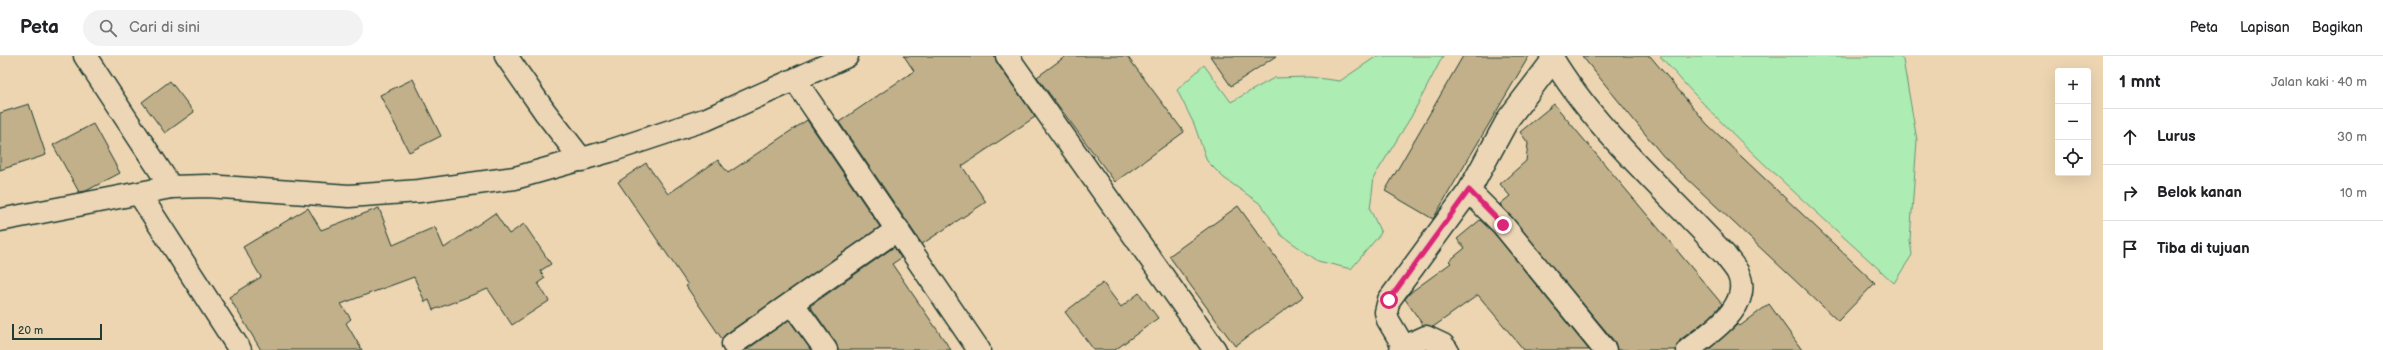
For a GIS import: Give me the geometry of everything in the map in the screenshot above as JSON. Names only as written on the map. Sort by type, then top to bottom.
[{"type":"street","points":[[85,56],[171,187]]},
{"type":"street","points":[[506,56],[545,112],[582,160]]},
{"type":"street","points":[[0,220],[140,195],[171,187],[207,186],[357,196],[419,192],[515,178],[582,160],[707,119],[847,56]]},
{"type":"street","points":[[1007,56],[1215,350]]},
{"type":"street","points":[[1447,350],[1443,345],[1426,337],[1402,349],[1388,320],[1386,312],[1389,300],[1469,190],[1508,119],[1552,58],[1617,142],[1726,255],[1738,273],[1742,286],[1735,307],[1724,320],[1688,350]]},
{"type":"street","points":[[795,80],[898,229],[979,350]]},
{"type":"street","points":[[1469,190],[1503,225],[1605,350]]},
{"type":"street","points":[[140,195],[240,350]]},
{"type":"street","points":[[733,344],[898,229]]},
{"type":"street","points":[[792,303],[826,350]]},
{"type":"green space","points":[[1377,56],[1443,56],[1411,117],[1374,177],[1370,209],[1381,233],[1351,269],[1318,261],[1281,235],[1262,205],[1224,178],[1207,161],[1194,124],[1177,90],[1204,65],[1231,102],[1274,78],[1310,77],[1340,81]]},
{"type":"green space","points":[[1660,56],[1900,56],[1903,60],[1917,140],[1910,240],[1912,255],[1894,283],[1744,145],[1687,87]]},
{"type":"building","points":[[904,56],[995,56],[997,63],[1035,117],[962,166],[986,202],[922,244],[839,122],[914,71]]},
{"type":"building","points":[[1066,56],[1127,56],[1184,132],[1115,182],[1037,77]]},
{"type":"building","points":[[1210,56],[1276,56],[1231,86]]},
{"type":"building","points":[[1463,56],[1529,56],[1433,219],[1385,191]]},
{"type":"building","points":[[1582,56],[1650,56],[1707,124],[1875,283],[1838,321],[1663,156]]},
{"type":"building","points":[[413,79],[441,136],[409,152],[380,95]]},
{"type":"building","points":[[170,81],[194,112],[165,133],[142,102]]},
{"type":"building","points":[[29,104],[46,155],[0,170],[0,113]]},
{"type":"building","points":[[1554,104],[1722,304],[1709,318],[1680,340],[1676,350],[1617,350],[1615,342],[1500,204],[1510,196],[1500,184],[1526,161],[1528,143],[1520,132]]},
{"type":"building","points":[[807,120],[880,227],[726,334],[722,339],[686,286],[688,285],[618,182],[646,163],[668,194],[718,160],[728,173]]},
{"type":"building","points":[[93,124],[120,173],[86,191],[79,192],[53,145]]},
{"type":"building","points":[[1238,206],[1304,296],[1235,346],[1169,256]]},
{"type":"building","points":[[308,208],[321,230],[379,208],[393,245],[435,227],[444,248],[495,213],[509,234],[524,224],[551,264],[540,271],[545,278],[538,283],[549,301],[512,325],[488,289],[433,310],[429,300],[425,302],[414,277],[341,304],[351,319],[346,323],[362,350],[261,350],[229,297],[261,277],[243,247]]},
{"type":"building","points":[[1480,220],[1494,233],[1589,350],[1524,350],[1478,295],[1433,327],[1423,325],[1405,299],[1411,292],[1451,263],[1449,261],[1465,248],[1457,239]]},
{"type":"building","points":[[894,247],[901,258],[892,264],[951,350],[838,350],[836,343],[810,306]]},
{"type":"building","points":[[1103,283],[1121,307],[1139,293],[1158,318],[1115,350],[1094,350],[1065,312]]},
{"type":"building","points":[[1769,304],[1802,350],[1708,350],[1738,324],[1740,326]]},
{"type":"building","points":[[789,320],[811,350],[746,350]]},
{"type":"route","points":[[1389,300],[1392,293],[1451,212],[1469,190],[1503,225]]}]
